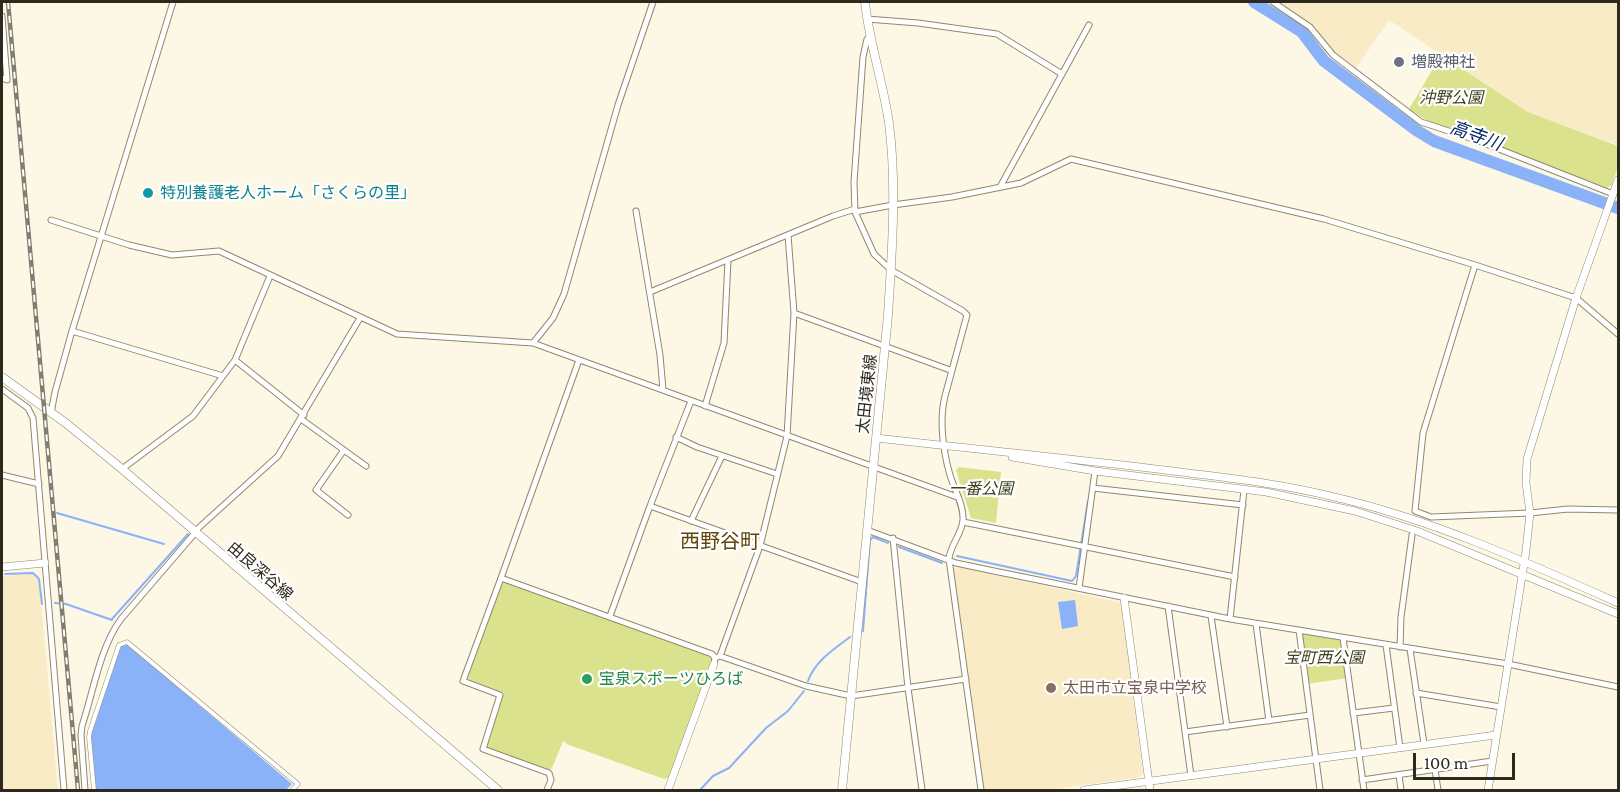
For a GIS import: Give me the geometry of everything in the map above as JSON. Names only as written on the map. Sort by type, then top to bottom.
[{"type":"main road","name":"太田境東線","points":[[842,790],[891,270],[892,159],[888,122],[867,19],[866,2]]},
{"type":"main road","name":"由良深谷線","points":[[2,377],[67,424],[498,790]]},
{"type":"street","points":[[51,413],[72,331],[173,2]]},
{"type":"street","points":[[533,343],[553,318],[564,294],[618,105],[653,2]]},
{"type":"street","points":[[1273,2],[1310,27],[1333,55],[1421,122],[1476,140],[1613,196]]},
{"type":"street","points":[[2,16],[7,80],[2,78]]},
{"type":"street","points":[[867,19],[918,23],[997,34],[1062,74]]},
{"type":"street","points":[[1000,187],[1089,25]]},
{"type":"street","points":[[871,36],[867,39],[863,57],[854,182],[855,211],[874,254],[891,270],[967,315],[950,370],[942,406],[948,446],[949,473],[963,522],[949,552],[949,560],[981,790]]},
{"type":"street","points":[[650,292],[833,216],[892,205],[951,198],[1021,183],[1071,159],[1324,219],[1475,265],[1576,298],[1618,334]]},
{"type":"street","points":[[1488,790],[1523,573],[1530,513],[1526,483],[1527,459],[1576,298],[1618,180]]},
{"type":"street","points":[[636,211],[660,355],[663,390]]},
{"type":"street","points":[[51,220],[129,245],[172,255],[219,251],[397,334],[533,343],[957,496]]},
{"type":"street","points":[[668,790],[760,546],[787,436],[794,313],[788,235]]},
{"type":"street","points":[[705,406],[724,343],[728,260]]},
{"type":"street","points":[[1475,265],[1423,433],[1415,511],[1431,517],[1530,513],[1568,508],[1618,510]]},
{"type":"street","points":[[122,470],[192,416],[223,376],[235,360],[270,276]]},
{"type":"street","points":[[794,313],[950,370]]},
{"type":"street","points":[[85,790],[82,726],[107,646],[116,626],[195,532],[278,456],[360,318]]},
{"type":"street","points":[[72,331],[223,376]]},
{"type":"street","points":[[235,360],[302,417],[366,466]]},
{"type":"street","points":[[547,790],[551,780],[549,773],[483,748],[500,695],[463,681],[579,360]]},
{"type":"street","points":[[2,389],[31,413],[64,790]]},
{"type":"street","points":[[610,616],[691,401]]},
{"type":"street","points":[[676,437],[697,447],[777,474]]},
{"type":"street","points":[[876,438],[1251,480],[1332,496],[1407,518],[1524,562],[1618,603]]},
{"type":"street","points":[[948,446],[1095,471],[1309,500],[1355,511],[1417,531],[1618,614]]},
{"type":"street","points":[[344,450],[316,490],[348,514]]},
{"type":"street","points":[[691,520],[722,456]]},
{"type":"street","points":[[1080,588],[1095,471]]},
{"type":"street","points":[[2,475],[39,484]]},
{"type":"street","points":[[1093,488],[1243,506]]},
{"type":"street","points":[[1230,620],[1244,490]]},
{"type":"street","points":[[650,506],[862,582]]},
{"type":"street","points":[[963,522],[1235,577]]},
{"type":"street","points":[[866,530],[949,560],[994,571],[1230,620],[1508,664],[1618,687]]},
{"type":"street","points":[[1400,647],[1401,617],[1412,535]]},
{"type":"street","points":[[893,538],[908,688],[922,790]]},
{"type":"street","points":[[2,567],[45,563]]},
{"type":"street","points":[[501,578],[712,654],[716,659],[806,686],[851,696],[966,679]]},
{"type":"street","points":[[1124,598],[1150,790]]},
{"type":"street","points":[[1168,606],[1191,776]]},
{"type":"street","points":[[1211,616],[1227,727]]},
{"type":"street","points":[[1256,624],[1269,721]]},
{"type":"street","points":[[1299,630],[1320,790]]},
{"type":"street","points":[[1343,638],[1364,790]]},
{"type":"street","points":[[94,790],[90,731],[119,645],[127,642],[298,783],[292,790]]},
{"type":"street","points":[[1386,645],[1400,748]]},
{"type":"street","points":[[1410,649],[1424,744]]},
{"type":"street","points":[[1416,693],[1501,707]]},
{"type":"street","points":[[1353,713],[1394,708]]},
{"type":"street","points":[[1185,732],[1310,716]]},
{"type":"street","points":[[1084,790],[1496,735]]},
{"type":"street","points":[[1362,780],[1492,761]]},
{"type":"street","points":[[1435,770],[1438,790]]},
{"type":"street","points":[[1400,775],[1401,790]]},
{"type":"shaded area","points":[[1279,2],[1618,2],[1618,145],[1528,112],[1389,20],[1356,68],[1331,49],[1313,24]]},
{"type":"shaded area","name":"太田市立宝泉中学校","points":[[957,566],[1121,603],[1143,774],[1140,777],[1048,790],[984,790],[953,570]]},
{"type":"shaded area","points":[[32,574],[39,580],[58,790],[2,790],[2,576]]},
{"type":"green space","name":"沖野公園","points":[[1441,55],[1528,112],[1618,146],[1618,166],[1612,185],[1607,188],[1431,123],[1409,109]]},
{"type":"green space","name":"一番公園","points":[[959,467],[1001,472],[996,523],[971,518],[956,470]]},
{"type":"green space","name":"宝泉スポーツひろば","points":[[505,581],[710,656],[712,660],[670,777],[664,779],[563,741],[552,768],[549,770],[487,747],[486,744],[504,693],[470,680],[468,677],[502,583]]},
{"type":"green space","name":"宝町西公園","points":[[1299,630],[1343,638],[1348,678],[1306,684]]},
{"type":"water","points":[[1075,600],[1078,626],[1062,629],[1058,602]]},
{"type":"water","points":[[127,644],[292,784],[286,790],[96,790],[91,736],[119,647]]},
{"type":"waterway","name":"高寺川","points":[[1254,2],[1302,32],[1324,61],[1434,141],[1618,208]]},
{"type":"waterway","points":[[957,556],[1072,581],[1076,576],[1088,501]]},
{"type":"waterway","points":[[57,513],[164,544]]},
{"type":"waterway","points":[[112,619],[188,534]]},
{"type":"waterway","points":[[863,631],[870,540],[873,537],[888,543]]},
{"type":"waterway","points":[[899,547],[942,563]]},
{"type":"waterway","points":[[5,574],[33,573],[39,579],[42,604]]},
{"type":"waterway","points":[[55,603],[66,604],[112,620]]},
{"type":"waterway","points":[[808,681],[820,661],[850,637]]},
{"type":"waterway","points":[[700,790],[713,776],[729,768],[766,728],[788,711],[804,691]]},
{"type":"railway","points":[[8,2],[78,790]]},
{"type":"place","name":"増殿神社","points":[[1399,62]]},
{"type":"place","name":"特別養護老人ホーム「さくらの里」","points":[[148,193]]},
{"type":"place","name":"宝泉スポーツひろば","points":[[587,679]]},
{"type":"place","name":"太田市立宝泉中学校","points":[[1051,688]]},
{"type":"district","name":"西野谷町","points":[[720,542]]}]
